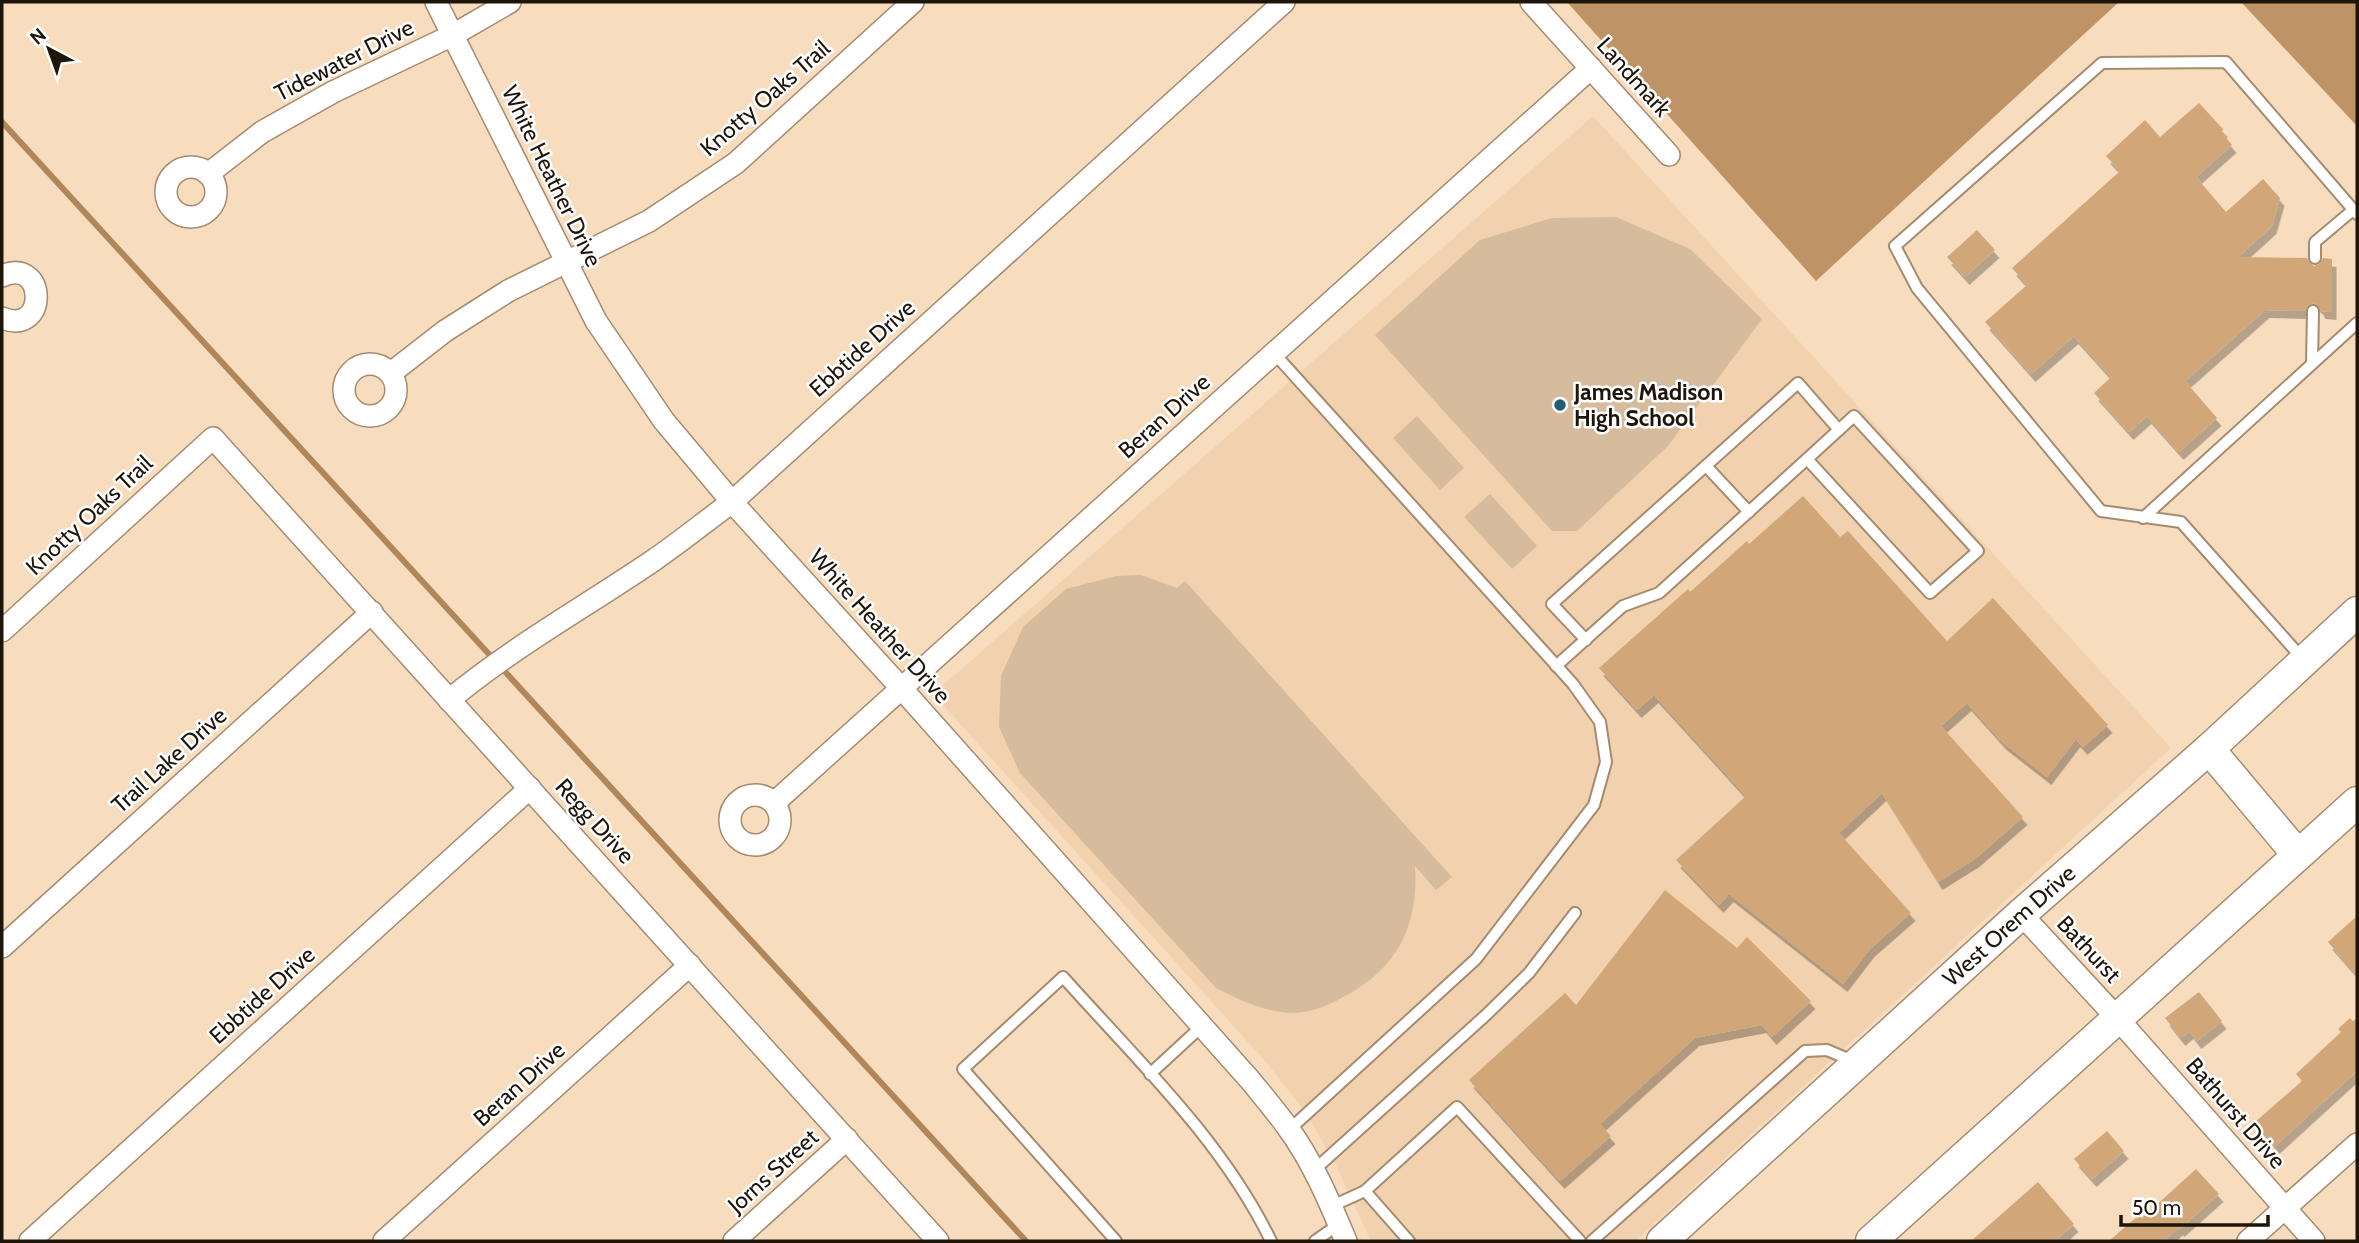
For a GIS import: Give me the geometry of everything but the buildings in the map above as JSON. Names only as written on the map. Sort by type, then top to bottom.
[{"type":"main road","name":"West Orem Drive","points":[[1662,1241],[2021,914],[2209,749],[2357,612]]},
{"type":"main road","points":[[2209,749],[2298,855]]},
{"type":"main road","points":[[1871,1241],[2357,802]]},
{"type":"street","name":"White Heather Drive","points":[[436,2],[596,321],[664,421],[732,502],[1250,1080],[1290,1129],[1339,1224]]},
{"type":"street","name":"Tidewater Drive","points":[[208,174],[262,132],[333,92],[453,35],[510,2]]},
{"type":"street","name":"Knotty Oaks Trail","points":[[391,373],[446,331],[509,292],[565,261],[649,221],[736,163],[913,2]]},
{"type":"street","name":"Ebbtide Drive","points":[[449,700],[478,676],[655,559],[732,502],[1284,2]]},
{"type":"street","name":"Landmark","points":[[1531,2],[1669,155]]},
{"type":"street","name":"Beran Drive","points":[[774,803],[1591,68]]},
{"type":"street","points":[[2,276],[13,273],[27,277],[36,290],[37,298],[30,313],[24,318],[8,320],[2,317]]},
{"type":"street","name":"Knotty Oaks Trail","points":[[2,631],[213,438]]},
{"type":"street","name":"Regg Drive","points":[[213,438],[938,1241]]},
{"type":"street","name":"Trail Lake Drive","points":[[2,947],[372,612]]},
{"type":"street","name":"Ebbtide Drive","points":[[30,1241],[530,788]]},
{"type":"street","name":"Bathurst","points":[[2021,914],[2118,1019]]},
{"type":"street","name":"Beran Drive","points":[[384,1241],[690,965]]},
{"type":"street","name":"Bathurst Drive","points":[[2118,1019],[2314,1241]]},
{"type":"street","name":"Jorns Street","points":[[734,1241],[847,1139]]},
{"type":"street","points":[[2248,1241],[2357,1144]]},
{"type":"lane","points":[[2305,661],[2181,522],[2101,511],[1917,288],[1895,246],[2102,63],[2226,62],[2355,212],[2315,242],[2315,258]]},
{"type":"lane","points":[[2312,363],[2314,311]]},
{"type":"lane","points":[[2143,518],[2357,323]]},
{"type":"lane","points":[[1273,352],[1573,684],[1600,722],[1606,762],[1594,805],[1476,959],[1290,1129]]},
{"type":"lane","points":[[1586,640],[1552,604],[1798,383],[1839,430]]},
{"type":"lane","points":[[1556,666],[1623,606],[1659,593],[1854,416],[1978,551],[1930,593],[1807,459]]},
{"type":"lane","points":[[1706,466],[1749,512]]},
{"type":"lane","points":[[1313,1171],[1503,998],[1529,972],[1575,912]]},
{"type":"lane","points":[[1116,1241],[963,1069],[1063,977],[1211,1145],[1239,1184],[1271,1241]]},
{"type":"lane","points":[[1150,1074],[1202,1026]]},
{"type":"lane","points":[[1592,1241],[1805,1051],[1828,1050],[1857,1064]]},
{"type":"lane","points":[[1315,1241],[1339,1224],[1365,1191],[1457,1107],[1580,1241]]},
{"type":"lane","points":[[1365,1191],[1409,1241]]},
{"type":"shaded area","points":[[1567,2],[2119,2],[1816,281]]},
{"type":"shaded area","points":[[2241,2],[2357,2],[2357,126]]},
{"type":"shaded area","name":"James Madison High School","points":[[1593,116],[2171,748],[1635,1241],[1371,1241],[1335,1163],[1305,1112],[1267,1063],[933,694]]},
{"type":"shaded area","points":[[1616,217],[1690,249],[1762,319],[1668,446],[1577,531],[1552,531],[1375,335],[1480,240],[1552,218]]},
{"type":"shaded area","points":[[1417,416],[1464,468],[1440,490],[1393,438]]},
{"type":"shaded area","points":[[1490,494],[1537,546],[1512,569],[1464,517]]},
{"type":"shaded area","points":[[1141,575],[1177,588],[1185,581],[1452,877],[1436,890],[1415,866],[1413,910],[1399,946],[1375,976],[1333,1003],[1304,1012],[1282,1012],[1252,1005],[1216,988],[1020,773],[999,727],[1001,676],[1023,627],[1066,589],[1116,576]]},
{"type":"waterway","points":[[2,122],[1026,1241]]},
{"type":"place","name":"James Madison High School","points":[[1560,405]]}]
